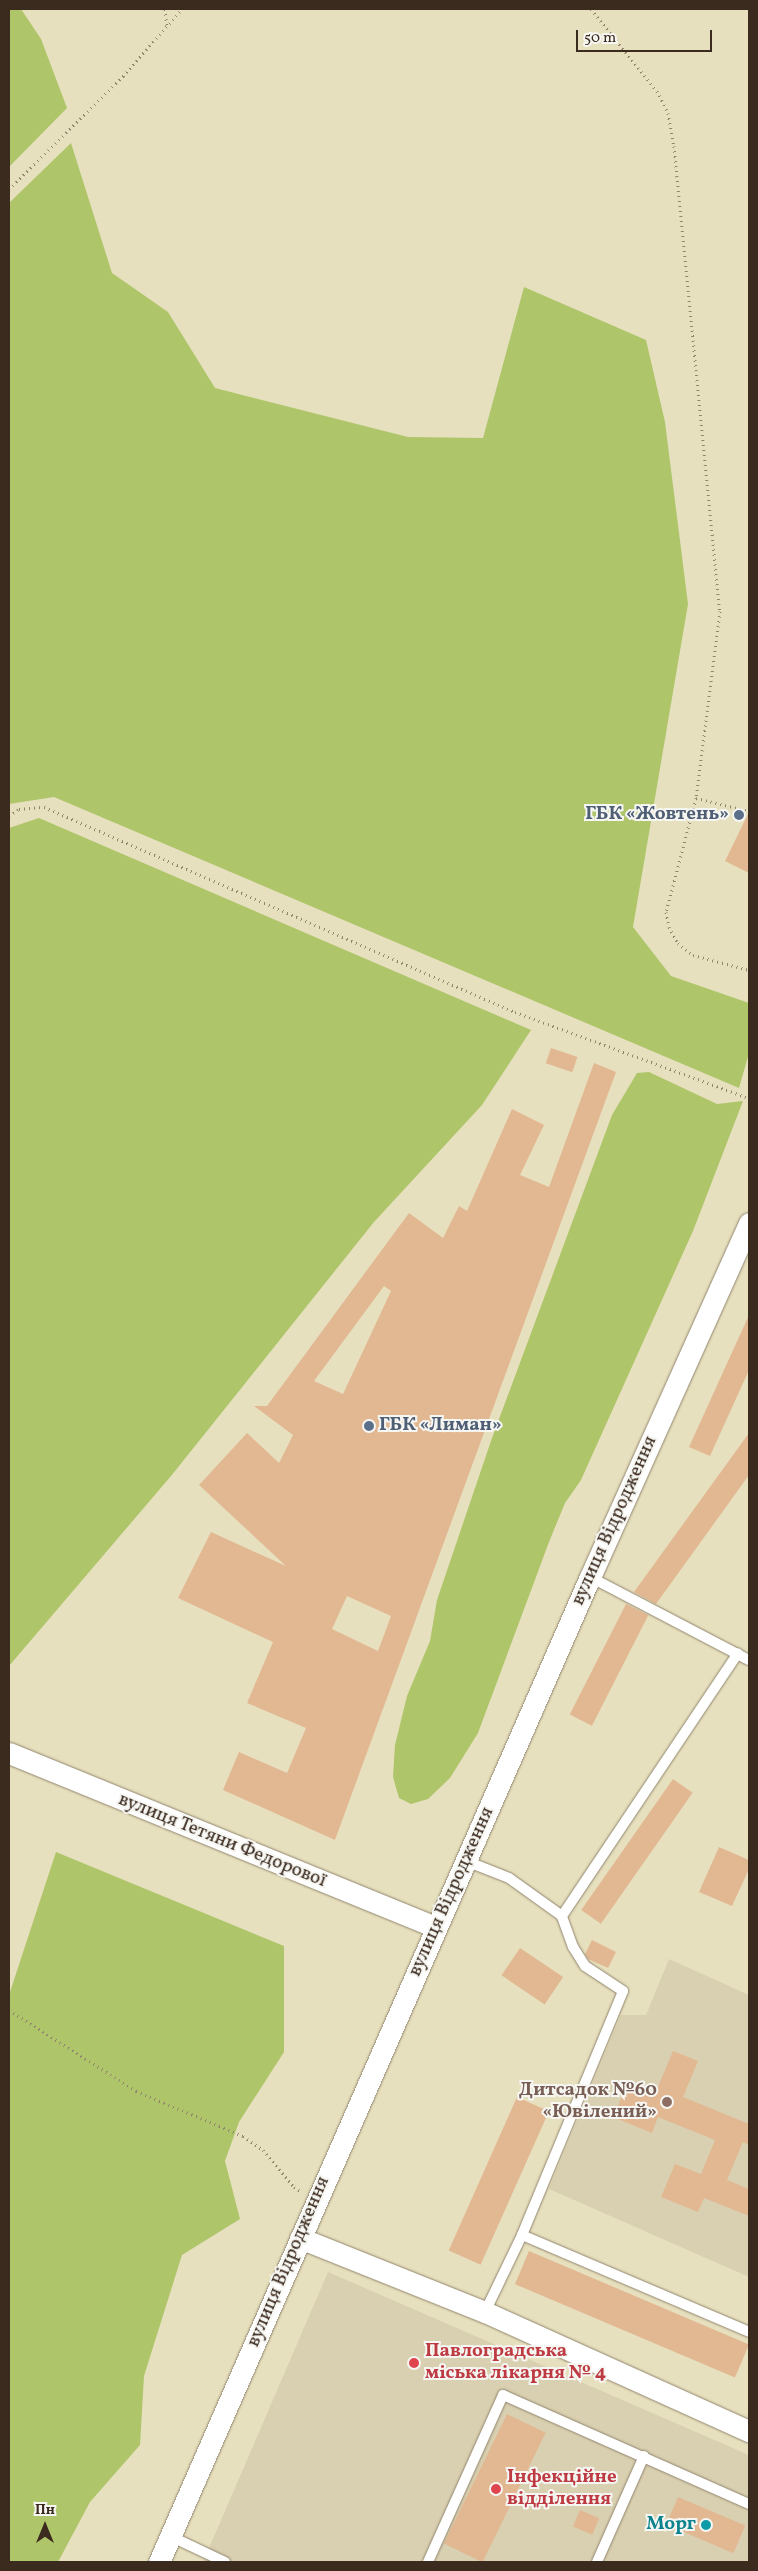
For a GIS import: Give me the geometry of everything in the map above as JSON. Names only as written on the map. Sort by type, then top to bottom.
[{"type":"street","name":"вулиця Відродження","points":[[159,2562],[316,2198],[590,1577],[749,1223]]},
{"type":"street","name":"вулиця Тетяни Федорової","points":[[9,1753],[436,1927]]},
{"type":"street","points":[[300,2238],[485,2312],[749,2432]]},
{"type":"lane","points":[[590,1577],[749,1660]]},
{"type":"lane","points":[[562,1916],[738,1653]]},
{"type":"lane","points":[[466,1861],[509,1878],[562,1916],[573,1947],[585,1966],[623,1991],[522,2235],[485,2312]]},
{"type":"lane","points":[[522,2235],[749,2332]]},
{"type":"lane","points":[[428,2562],[503,2395],[749,2504]]},
{"type":"lane","points":[[597,2562],[644,2456]]},
{"type":"lane","points":[[170,2536],[224,2562]]},
{"type":"path","points":[[165,9],[167,28]]},
{"type":"path","points":[[9,189],[167,28],[182,9]]},
{"type":"path","points":[[591,9],[657,91],[668,113],[674,146],[720,612],[696,798],[671,887],[666,912],[669,927],[678,943],[693,955],[749,970]]},
{"type":"path","points":[[696,798],[749,811]]},
{"type":"path","points":[[9,816],[19,809],[44,807],[515,1012],[749,1098]]},
{"type":"path","points":[[9,2010],[136,2090],[243,2136],[274,2160],[294,2187],[316,2198]]},
{"type":"shaded area","name":"Дитсадок №60 «Ювілений»","points":[[669,1959],[749,1995],[749,2277],[549,2189],[621,2015],[646,2015]]},
{"type":"shaded area","name":"Павлоградська міська лікарня № 4","points":[[328,2272],[749,2455],[749,2562],[203,2562]]},
{"type":"green space","points":[[9,9],[21,9],[41,39],[67,108],[9,167]]},
{"type":"green space","points":[[71,143],[112,273],[168,312],[215,388],[408,437],[483,438],[524,287],[646,340],[665,422],[688,604],[633,927],[671,976],[749,1003],[749,1053],[739,1088],[54,797],[9,804],[9,203]]},
{"type":"green space","points":[[39,818],[531,1030],[482,1105],[374,1222],[171,1476],[9,1666],[9,828]]},
{"type":"green space","points":[[649,1072],[717,1104],[743,1101],[693,1231],[581,1480],[565,1503],[478,1733],[450,1778],[428,1799],[411,1804],[399,1798],[393,1777],[395,1745],[407,1696],[430,1641],[437,1600],[492,1438],[612,1115],[637,1073]]},
{"type":"green space","points":[[56,1852],[284,1946],[284,2052],[239,2122],[225,2161],[240,2219],[182,2255],[144,2376],[140,2445],[90,2502],[58,2562],[9,2562],[9,1995]]},
{"type":"building","points":[[749,812],[749,873],[725,861]]},
{"type":"building","points":[[551,1048],[577,1057],[572,1072],[546,1063]]},
{"type":"building","name":"ГБК «Лиман»","points":[[594,1063],[616,1072],[335,1840],[223,1790],[239,1752],[287,1773],[306,1728],[247,1703],[273,1642],[178,1598],[211,1532],[286,1566],[199,1485],[247,1433],[279,1463],[293,1435],[254,1406],[267,1406],[409,1213],[443,1238],[459,1206],[467,1211],[512,1109],[544,1125],[520,1175],[549,1187]],"holes":[[[384,1286],[391,1291],[343,1394],[314,1381]],[[347,1596],[391,1616],[378,1651],[332,1629]]]},
{"type":"building","points":[[749,1315],[749,1370],[710,1456],[689,1447]]},
{"type":"building","points":[[749,1433],[749,1475],[656,1604],[634,1592]]},
{"type":"building","points":[[626,1604],[648,1615],[592,1726],[570,1714]]},
{"type":"building","points":[[673,1779],[693,1793],[601,1924],[581,1910]]},
{"type":"building","points":[[719,1847],[749,1860],[749,1869],[732,1906],[699,1892]]},
{"type":"building","points":[[592,1940],[616,1952],[608,1968],[588,1959],[585,1954]]},
{"type":"building","points":[[520,1948],[563,1977],[545,2004],[502,1975]]},
{"type":"building","points":[[673,2051],[698,2061],[683,2097],[749,2124],[749,2145],[743,2142],[727,2180],[749,2189],[749,2216],[704,2198],[698,2212],[661,2197],[675,2164],[701,2174],[715,2140],[658,2117],[652,2133],[613,2117],[628,2083],[655,2094]]},
{"type":"building","points":[[517,2097],[549,2111],[481,2265],[449,2250]]},
{"type":"building","points":[[529,2251],[749,2344],[735,2378],[515,2284]]},
{"type":"building","name":"Інфекційне відділення","points":[[507,2414],[546,2433],[483,2562],[444,2543]]},
{"type":"building","name":"Морг","points":[[678,2497],[745,2526],[733,2553],[666,2525]]},
{"type":"building","points":[[580,2510],[599,2518],[592,2535],[573,2527]]},
{"type":"place","name":"ГБК «Жовтень»","points":[[739,815]]},
{"type":"place","name":"ГБК «Лиман»","points":[[369,1426]]},
{"type":"place","name":"Дитсадок №60 «Ювілений»","points":[[667,2102]]},
{"type":"place","name":"Павлоградська міська лікарня № 4","points":[[414,2363]]},
{"type":"place","name":"Інфекційне відділення","points":[[496,2489]]},
{"type":"place","name":"Морг","points":[[706,2525]]}]
